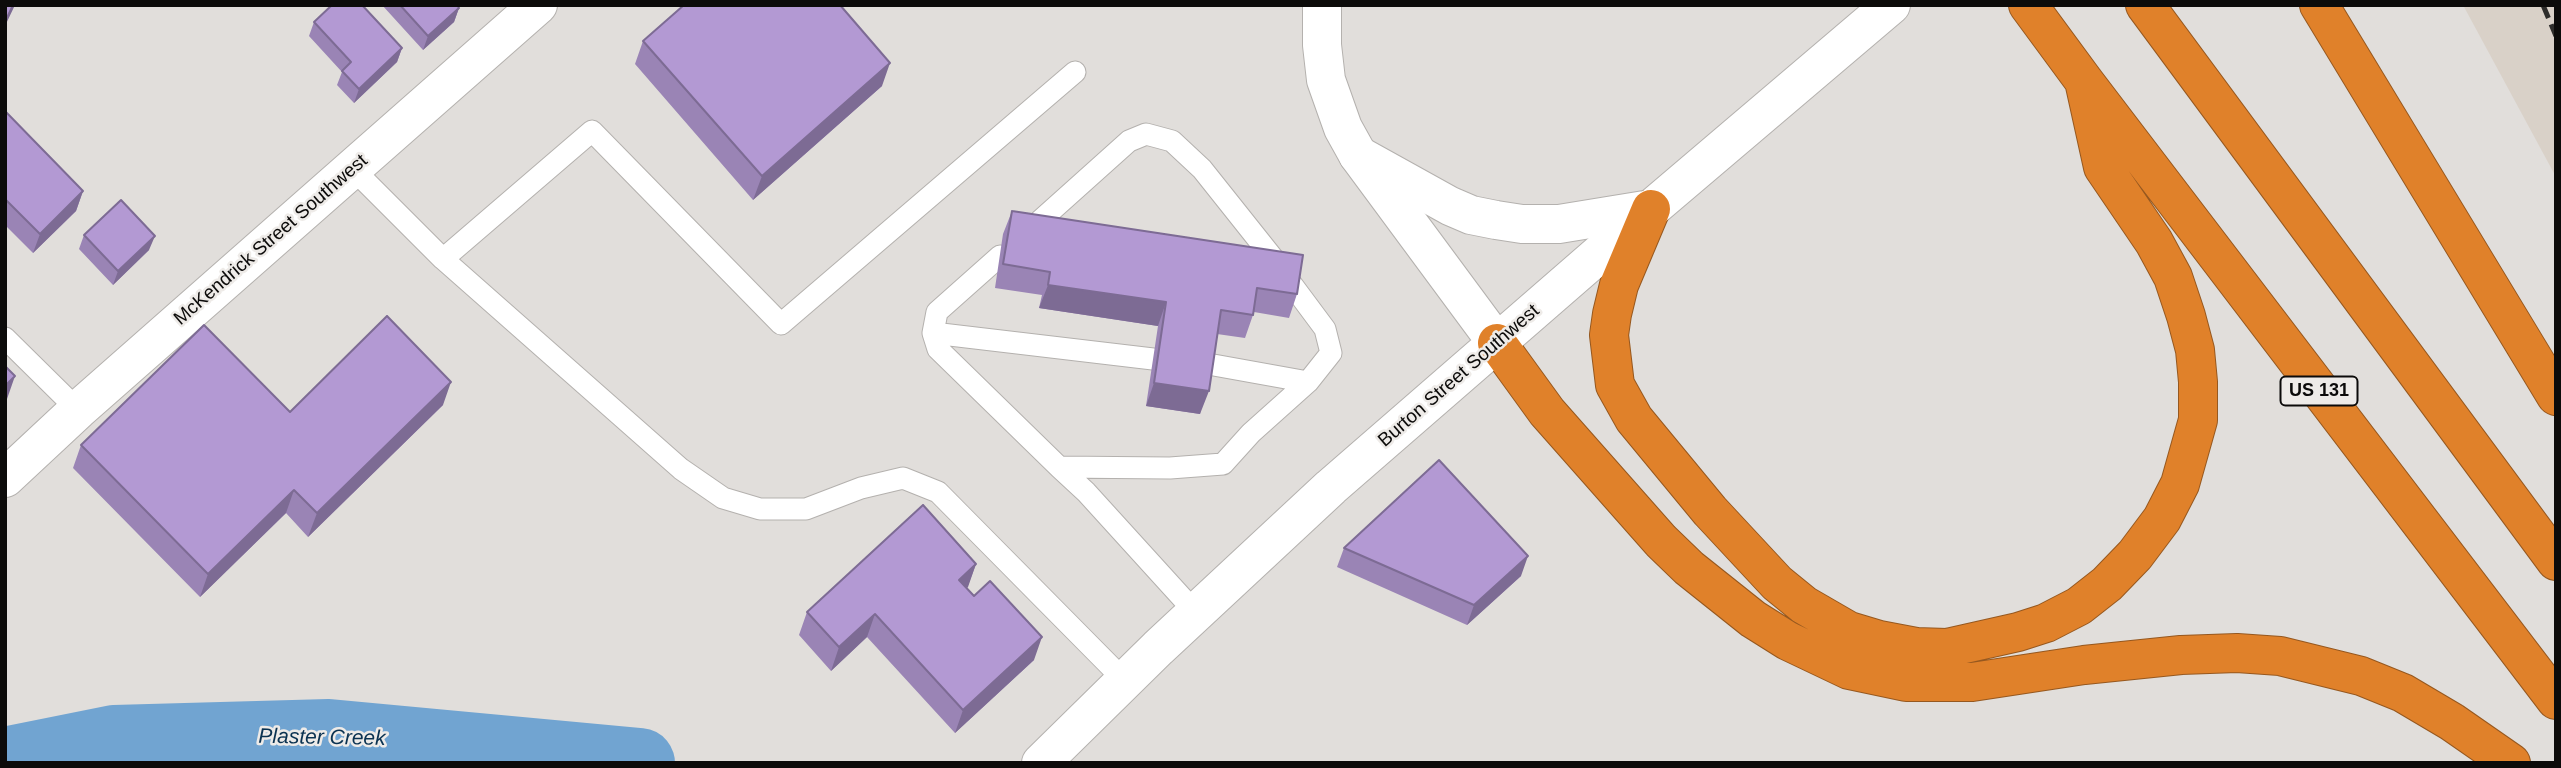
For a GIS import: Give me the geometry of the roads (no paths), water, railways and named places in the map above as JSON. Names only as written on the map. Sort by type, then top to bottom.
[{"type":"highway","name":"US 131","points":[[2028,5],[2556,699]]},
{"type":"highway","points":[[2145,5],[2556,561]]},
{"type":"highway","points":[[2319,5],[2556,396]]},
{"type":"highway","points":[[1651,209],[1619,285],[1612,314],[1609,335],[1615,384],[1634,419],[1710,510],[1777,583],[1804,605],[1849,631],[1916,647],[1947,648],[2018,632],[2046,623],[2079,606],[2107,584],[2135,555],[2162,519],[2180,484],[2198,420],[2198,382],[2194,350],[2173,277],[2154,243],[2103,167],[2084,81]]},
{"type":"highway","points":[[1497,344],[1547,412],[1661,541],[1689,568],[1753,619],[1788,641],[1849,670],[1906,682],[1972,682],[2084,665],[2181,655],[2237,653],[2280,656],[2361,676],[2403,694],[2452,722],[2511,763]]},
{"type":"main road","name":"McKendrick Street Southwest","points":[[5,478],[78,410],[538,5]]},
{"type":"main road","points":[[1322,5],[1322,45],[1326,80],[1343,128],[1358,155],[1497,344]]},
{"type":"main road","name":"Burton Street Southwest","points":[[1053,752],[1331,487],[1891,5]]},
{"type":"main road","points":[[1358,155],[1450,206],[1471,215],[1496,220],[1522,224],[1559,224],[1651,209]]},
{"type":"lane","points":[[443,259],[592,131],[781,324],[1075,72]]},
{"type":"lane","points":[[1022,237],[1129,141],[1146,134],[1172,141],[1202,169],[1290,281],[1325,329],[1331,353],[1308,382],[1251,433],[1223,464],[1170,468],[1059,467]]},
{"type":"lane","points":[[352,169],[443,259],[681,469],[723,498],[760,509],[806,509],[861,488],[904,478],[937,492],[1126,682]]},
{"type":"lane","points":[[1000,256],[937,312],[933,332],[938,349],[1086,492],[1196,613]]},
{"type":"lane","points":[[933,332],[1153,359]]},
{"type":"lane","points":[[5,338],[78,410]]},
{"type":"lane","points":[[1208,364],[1308,382]]},
{"type":"waterway","name":"Plaster Creek","points":[[5,762],[114,740],[329,734],[640,763]]},
{"type":"railway","points":[[2543,5],[2556,36]]}]
